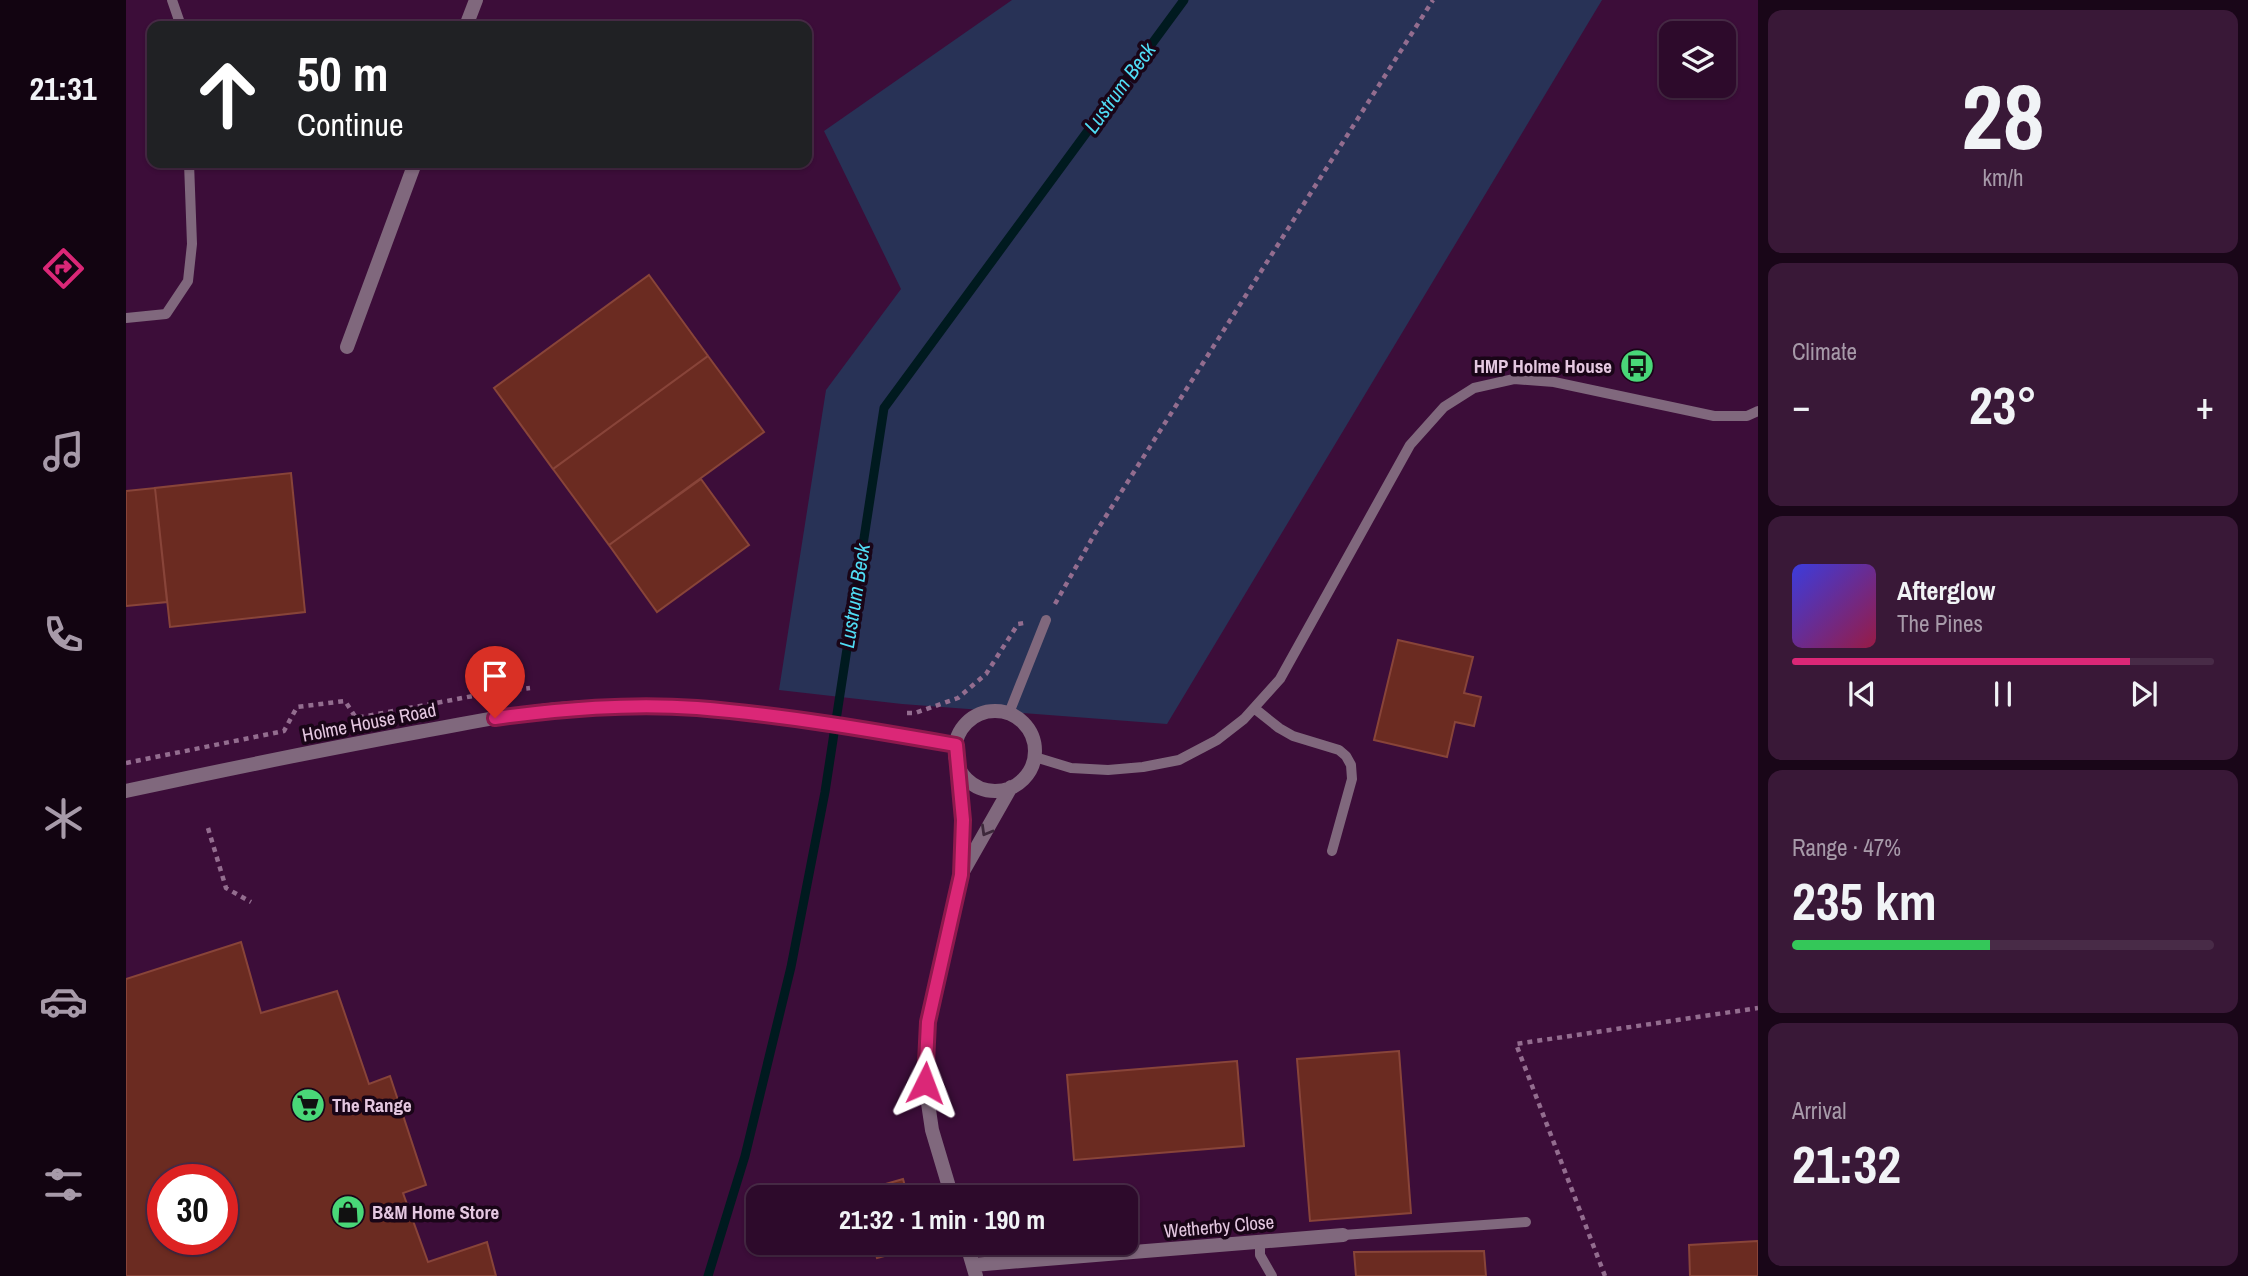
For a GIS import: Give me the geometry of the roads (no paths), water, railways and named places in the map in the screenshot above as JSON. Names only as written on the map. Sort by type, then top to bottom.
[{"type":"street","points":[[468,21],[476,0]]},
{"type":"street","points":[[347,347],[413,168]]},
{"type":"street","name":"Holme House Road","points":[[126,791],[327,748],[561,709],[695,708],[803,721],[956,745]]},
{"type":"street","points":[[949,1185],[932,1130],[925,1083],[928,1022],[961,875],[963,820],[956,745],[963,726],[974,717],[987,712],[1009,713],[1023,722],[1030,731],[1035,744],[1035,757],[1023,779],[1012,787],[987,790],[974,784],[959,768]]},
{"type":"street","points":[[961,875],[1012,787]]},
{"type":"street","name":"Wetherby Close","points":[[975,1270],[1343,1236]]},
{"type":"lane","points":[[172,0],[179,21]]},
{"type":"lane","points":[[126,318],[166,314],[188,281],[192,244],[190,168]]},
{"type":"lane","points":[[1035,757],[1071,768],[1108,770],[1143,767],[1179,760],[1217,740],[1244,719],[1280,679],[1410,445],[1444,407],[1474,388],[1514,379],[1554,382],[1714,416],[1747,416],[1758,411]]},
{"type":"lane","points":[[1009,713],[1046,620]]},
{"type":"lane","points":[[1254,708],[1279,729],[1293,736],[1339,750],[1351,765],[1352,779],[1332,851]]},
{"type":"lane","points":[[1343,1236],[1526,1222]]},
{"type":"lane","points":[[1260,1242],[1261,1255],[1272,1276]]},
{"type":"waterway","name":"Lustrum Beck","points":[[708,1276],[745,1156],[791,967],[825,792],[884,408],[1184,0]]},
{"type":"place","name":"HMP Holme House","points":[[1637,366]]},
{"type":"place","name":"The Range","points":[[308,1105]]},
{"type":"place","name":"B&M Home Store","points":[[348,1212]]}]
